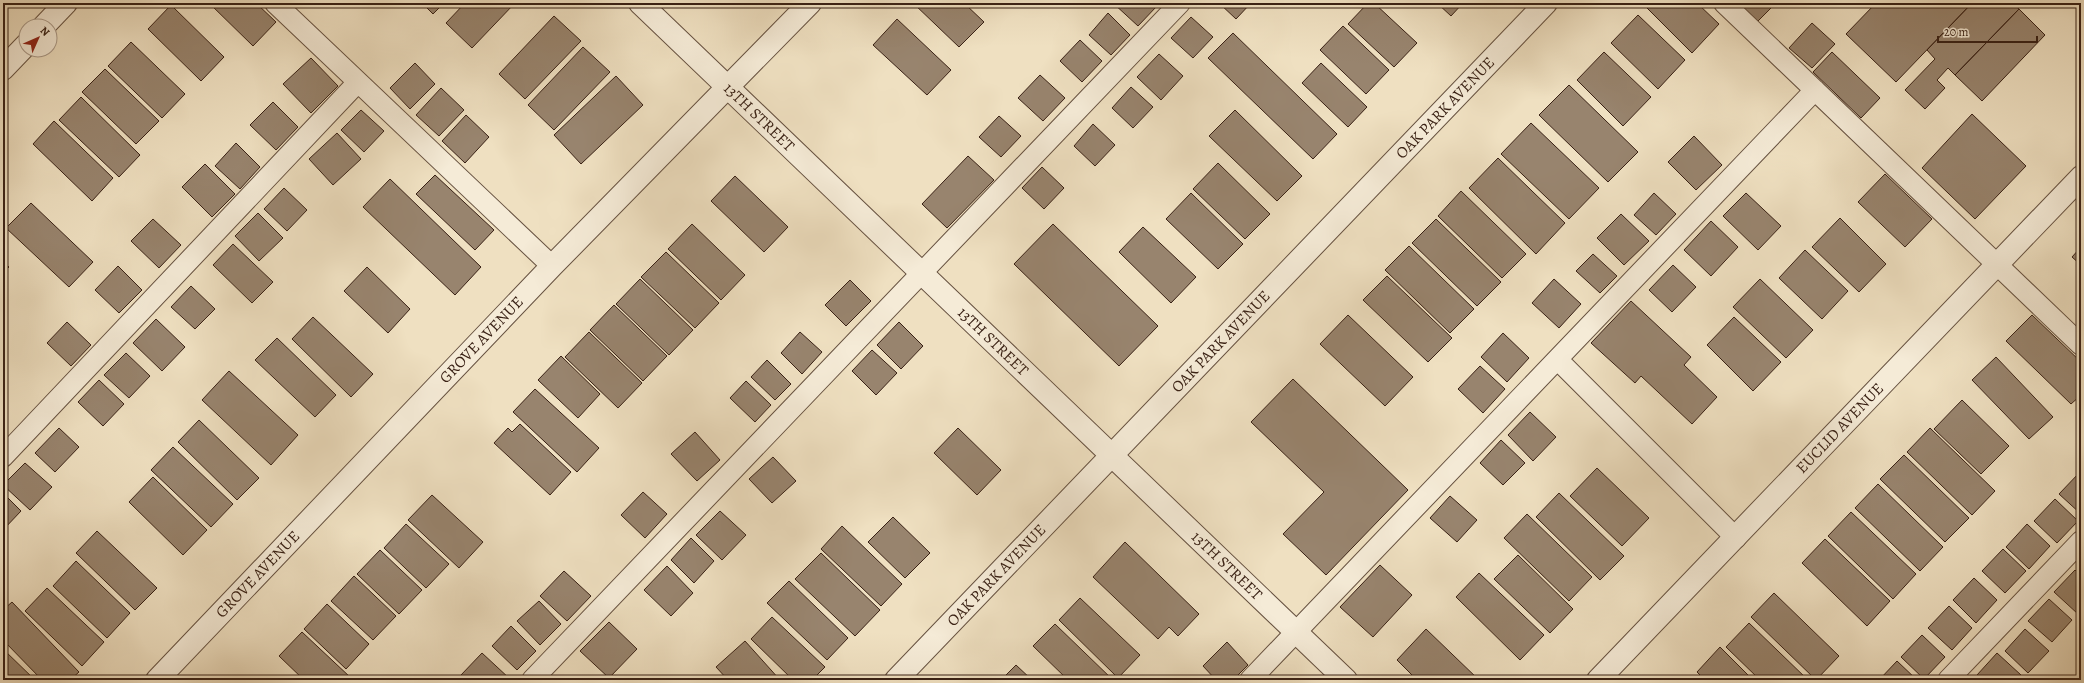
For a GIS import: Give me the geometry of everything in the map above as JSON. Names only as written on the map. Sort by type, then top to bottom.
[{"type":"street","points":[[52,18],[66,3]]},
{"type":"street","name":"13TH STREET","points":[[640,3],[1346,680]]},
{"type":"street","name":"GROVE AVENUE","points":[[156,680],[552,266],[810,3]]},
{"type":"street","name":"OAK PARK AVENUE","points":[[896,680],[1111,454],[1546,3]]},
{"type":"street","points":[[3,69],[18,53]]},
{"type":"street","name":"EUCLID AVENUE","points":[[1598,680],[2081,177]]},
{"type":"lane","points":[[275,3],[552,266]]},
{"type":"lane","points":[[532,680],[1180,3]]},
{"type":"lane","points":[[1724,3],[2081,345]]},
{"type":"lane","points":[[3,457],[358,82]]},
{"type":"lane","points":[[1250,680],[1815,90]]},
{"type":"lane","points":[[1558,360],[1736,538]]},
{"type":"lane","points":[[1948,680],[2081,541]]},
{"type":"building","points":[[209,3],[256,3],[276,22],[253,46]]},
{"type":"building","points":[[422,3],[444,3],[433,14]]},
{"type":"building","points":[[449,3],[458,3],[453,7]]},
{"type":"building","points":[[465,3],[515,3],[472,48],[446,23]]},
{"type":"building","points":[[913,3],[964,3],[984,22],[959,47]]},
{"type":"building","points":[[1113,3],[1154,3],[1157,6],[1138,26]]},
{"type":"building","points":[[1219,3],[1251,3],[1236,19]]},
{"type":"building","points":[[1368,3],[1374,3],[1417,43],[1394,67],[1348,24]]},
{"type":"building","points":[[1437,3],[1463,3],[1451,16]]},
{"type":"building","points":[[1650,3],[1697,3],[1719,24],[1692,53],[1646,7]]},
{"type":"building","points":[[1737,3],[1776,3],[1757,22]]},
{"type":"building","points":[[1865,3],[1876,3],[1871,8]]},
{"type":"building","points":[[1876,3],[1972,3],[1896,82],[1846,34]]},
{"type":"building","points":[[1972,3],[2012,3],[2019,9],[1955,75],[1948,68],[1937,80],[1945,88],[1925,109],[1905,90],[1935,59],[1927,50]]},
{"type":"building","points":[[171,5],[224,57],[201,81],[148,29]]},
{"type":"building","points":[[2019,9],[2045,35],[1982,101],[1955,75]]},
{"type":"building","points":[[1108,13],[1130,35],[1111,55],[1089,35]]},
{"type":"building","points":[[1638,15],[1685,60],[1658,89],[1611,43]]},
{"type":"building","points":[[554,16],[581,41],[525,99],[499,74]]},
{"type":"building","points":[[1191,17],[1213,37],[1193,58],[1171,38]]},
{"type":"building","points":[[897,19],[951,70],[927,95],[873,45]]},
{"type":"building","points":[[1812,23],[1835,44],[1812,68],[1789,48]]},
{"type":"building","points":[[1343,26],[1389,70],[1366,94],[1320,50]]},
{"type":"building","points":[[1233,33],[1337,134],[1313,159],[1208,58]]},
{"type":"building","points":[[1080,40],[1102,61],[1082,82],[1060,61]]},
{"type":"building","points":[[131,42],[185,94],[162,118],[108,66]]},
{"type":"building","points":[[583,47],[610,72],[554,130],[528,105]]},
{"type":"building","points":[[1604,52],[1651,97],[1623,126],[1577,80]]},
{"type":"building","points":[[1832,52],[1880,98],[1861,118],[1813,72]]},
{"type":"building","points":[[1159,54],[1183,76],[1161,100],[1137,77]]},
{"type":"building","points":[[311,58],[338,86],[311,113],[283,84]]},
{"type":"building","points":[[415,63],[435,84],[410,109],[390,88]]},
{"type":"building","points":[[1321,63],[1367,107],[1348,127],[1302,83]]},
{"type":"building","points":[[105,69],[159,121],[136,144],[82,92]]},
{"type":"building","points":[[1040,75],[1065,98],[1043,121],[1018,98]]},
{"type":"building","points":[[616,76],[643,105],[581,164],[554,135]]},
{"type":"building","points":[[1569,85],[1638,152],[1608,182],[1539,115]]},
{"type":"building","points":[[1131,87],[1153,107],[1133,128],[1112,108]]},
{"type":"building","points":[[441,88],[464,110],[439,136],[416,115]]},
{"type":"building","points":[[81,97],[140,155],[119,177],[59,120]]},
{"type":"building","points":[[273,102],[298,127],[276,150],[250,125]]},
{"type":"building","points":[[361,110],[384,131],[364,152],[341,130]]},
{"type":"building","points":[[1235,110],[1302,176],[1277,201],[1209,136]]},
{"type":"building","points":[[1972,114],[2026,166],[1975,219],[1922,168]]},
{"type":"building","points":[[466,115],[489,137],[465,163],[442,141]]},
{"type":"building","points":[[999,116],[1021,136],[1001,157],[979,137]]},
{"type":"building","points":[[54,121],[113,178],[92,201],[33,144]]},
{"type":"building","points":[[1531,123],[1599,188],[1569,219],[1501,154]]},
{"type":"building","points":[[1093,124],[1115,145],[1095,166],[1074,146]]},
{"type":"building","points":[[337,133],[361,159],[333,185],[309,159]]},
{"type":"building","points":[[1694,136],[1722,165],[1696,190],[1668,162]]},
{"type":"building","points":[[236,143],[260,167],[240,189],[215,166]]},
{"type":"building","points":[[968,156],[994,180],[947,228],[922,204]]},
{"type":"building","points":[[1498,158],[1565,223],[1536,254],[1469,188]]},
{"type":"building","points":[[1218,163],[1270,214],[1245,239],[1193,189]]},
{"type":"building","points":[[205,164],[235,194],[212,217],[182,187]]},
{"type":"building","points":[[1042,167],[1064,188],[1044,209],[1022,188]]},
{"type":"building","points":[[1885,174],[1932,219],[1905,247],[1858,202]]},
{"type":"building","points":[[435,175],[494,230],[475,250],[416,194]]},
{"type":"building","points":[[735,176],[788,227],[764,252],[711,201]]},
{"type":"building","points":[[390,179],[481,267],[455,295],[363,207]]},
{"type":"building","points":[[284,188],[307,210],[287,231],[264,209]]},
{"type":"building","points":[[1461,191],[1526,254],[1502,278],[1438,216]]},
{"type":"building","points":[[1191,193],[1243,244],[1218,269],[1166,219]]},
{"type":"building","points":[[1654,193],[1676,214],[1656,235],[1634,215]]},
{"type":"building","points":[[1746,193],[1781,226],[1758,250],[1723,216]]},
{"type":"building","points":[[31,203],[93,262],[69,287],[6,228]]},
{"type":"building","points":[[258,213],[283,238],[259,261],[235,236]]},
{"type":"building","points":[[1621,214],[1649,241],[1624,265],[1597,238]]},
{"type":"building","points":[[1840,218],[1886,264],[1859,292],[1812,247]]},
{"type":"building","points":[[153,219],[181,245],[159,268],[131,241]]},
{"type":"building","points":[[1436,219],[1501,282],[1477,306],[1412,243]]},
{"type":"building","points":[[1711,221],[1738,247],[1711,276],[1684,250]]},
{"type":"building","points":[[692,224],[745,275],[721,300],[668,249]]},
{"type":"building","points":[[1053,224],[1158,326],[1119,366],[1014,264]]},
{"type":"building","points":[[1143,227],[1196,277],[1171,303],[1119,252]]},
{"type":"building","points":[[233,244],[273,282],[252,303],[213,265]]},
{"type":"building","points":[[1409,246],[1474,309],[1450,333],[1385,270]]},
{"type":"building","points":[[2081,247],[2081,265],[2072,257]]},
{"type":"building","points":[[1805,250],[1848,291],[1822,319],[1779,278]]},
{"type":"building","points":[[666,252],[719,303],[695,328],[641,277]]},
{"type":"building","points":[[1593,254],[1617,276],[1600,293],[1576,271]]},
{"type":"building","points":[[3,261],[9,267],[3,273]]},
{"type":"building","points":[[1673,265],[1696,287],[1672,312],[1649,290]]},
{"type":"building","points":[[118,266],[142,290],[119,313],[95,290]]},
{"type":"building","points":[[367,267],[410,309],[388,333],[344,291]]},
{"type":"building","points":[[1387,276],[1452,338],[1428,362],[1363,300]]},
{"type":"building","points":[[640,279],[693,330],[669,355],[616,304]]},
{"type":"building","points":[[1554,279],[1581,304],[1559,328],[1532,303]]},
{"type":"building","points":[[1760,279],[1813,330],[1786,358],[1733,307]]},
{"type":"building","points":[[850,280],[871,301],[846,326],[825,305]]},
{"type":"building","points":[[191,286],[215,309],[195,329],[171,307]]},
{"type":"building","points":[[1631,301],[1691,357],[1684,365],[1717,397],[1692,424],[1641,376],[1635,383],[1591,343]]},
{"type":"building","points":[[614,305],[667,356],[643,381],[590,330]]},
{"type":"building","points":[[1348,315],[1413,377],[1385,406],[1320,344]]},
{"type":"building","points":[[2032,315],[2081,362],[2081,395],[2071,404],[2006,341]]},
{"type":"building","points":[[313,317],[373,374],[351,397],[292,339]]},
{"type":"building","points":[[1734,317],[1781,362],[1753,391],[1707,345]]},
{"type":"building","points":[[156,319],[185,347],[162,371],[133,343]]},
{"type":"building","points":[[67,322],[91,345],[71,366],[47,343]]},
{"type":"building","points":[[899,322],[923,346],[901,369],[877,345]]},
{"type":"building","points":[[589,332],[642,383],[618,408],[565,357]]},
{"type":"building","points":[[800,332],[822,352],[802,374],[781,353]]},
{"type":"building","points":[[1503,333],[1529,358],[1507,382],[1481,357]]},
{"type":"building","points":[[277,338],[336,395],[315,417],[255,360]]},
{"type":"building","points":[[872,350],[897,373],[876,395],[852,371]]},
{"type":"building","points":[[126,353],[150,376],[129,398],[104,375]]},
{"type":"building","points":[[561,356],[600,394],[578,418],[538,380]]},
{"type":"building","points":[[1996,357],[2053,417],[2029,439],[1972,380]]},
{"type":"building","points":[[767,360],[791,384],[775,400],[751,377]]},
{"type":"building","points":[[1480,366],[1505,389],[1483,413],[1458,389]]},
{"type":"building","points":[[229,371],[298,435],[271,465],[202,400]]},
{"type":"building","points":[[1293,379],[1408,490],[1326,575],[1283,534],[1324,492],[1251,422]]},
{"type":"building","points":[[99,380],[124,404],[103,426],[78,402]]},
{"type":"building","points":[[746,381],[771,405],[755,422],[730,398]]},
{"type":"building","points":[[535,389],[599,448],[577,472],[513,412]]},
{"type":"building","points":[[1962,400],[2009,446],[1981,474],[1934,429]]},
{"type":"building","points":[[1530,412],[1556,437],[1533,461],[1508,435]]},
{"type":"building","points":[[199,420],[259,478],[237,500],[178,442]]},
{"type":"building","points":[[520,424],[571,472],[550,495],[494,443],[508,428],[512,432]]},
{"type":"building","points":[[59,428],[79,447],[55,472],[35,453]]},
{"type":"building","points":[[958,428],[1001,470],[977,495],[934,453]]},
{"type":"building","points":[[1930,428],[1995,491],[1972,515],[1907,452]]},
{"type":"building","points":[[695,432],[720,460],[697,481],[671,454]]},
{"type":"building","points":[[1501,440],[1525,463],[1503,485],[1480,463]]},
{"type":"building","points":[[173,447],[233,504],[211,527],[151,470]]},
{"type":"building","points":[[1904,455],[1969,518],[1945,542],[1880,479]]},
{"type":"building","points":[[773,457],[796,481],[772,503],[749,479]]},
{"type":"building","points":[[25,463],[52,487],[30,510],[3,485]]},
{"type":"building","points":[[1597,468],[1649,518],[1622,546],[1570,496]]},
{"type":"building","points":[[2080,472],[2081,473],[2081,514],[2059,494]]},
{"type":"building","points":[[153,477],[207,530],[183,555],[129,502]]},
{"type":"building","points":[[1878,484],[1943,547],[1920,571],[1855,508]]},
{"type":"building","points":[[643,492],[667,514],[645,538],[621,515]]},
{"type":"building","points":[[3,493],[21,511],[3,530]]},
{"type":"building","points":[[1559,493],[1624,556],[1600,580],[1536,517]]},
{"type":"building","points":[[432,495],[483,542],[459,568],[408,520]]},
{"type":"building","points":[[1450,496],[1477,520],[1457,542],[1430,518]]},
{"type":"building","points":[[2055,499],[2078,521],[2057,543],[2034,521]]},
{"type":"building","points":[[720,511],[746,535],[722,560],[696,535]]},
{"type":"building","points":[[1851,512],[1916,574],[1893,599],[1828,536]]},
{"type":"building","points":[[1527,514],[1592,577],[1569,601],[1504,538]]},
{"type":"building","points":[[893,517],[930,553],[905,578],[868,542]]},
{"type":"building","points":[[406,524],[449,564],[426,588],[384,548]]},
{"type":"building","points":[[2027,524],[2050,546],[2029,569],[2006,547]]},
{"type":"building","points":[[842,526],[902,584],[881,606],[821,549]]},
{"type":"building","points":[[97,531],[157,588],[135,610],[76,553]]},
{"type":"building","points":[[691,538],[714,561],[694,583],[671,560]]},
{"type":"building","points":[[1825,539],[1890,601],[1867,626],[1802,563]]},
{"type":"building","points":[[1125,542],[1199,614],[1178,636],[1169,627],[1158,639],[1093,577]]},
{"type":"building","points":[[2003,549],[2026,571],[2005,593],[1982,571]]},
{"type":"building","points":[[380,550],[422,590],[399,614],[357,574]]},
{"type":"building","points":[[821,553],[880,610],[855,636],[795,579]]},
{"type":"building","points":[[1518,555],[1573,609],[1550,633],[1494,579]]},
{"type":"building","points":[[76,561],[130,613],[107,638],[53,586]]},
{"type":"building","points":[[1380,565],[1412,595],[1373,637],[1340,607]]},
{"type":"building","points":[[667,566],[693,593],[671,616],[644,590]]},
{"type":"building","points":[[2075,570],[2081,576],[2081,611],[2078,614],[2054,592]]},
{"type":"building","points":[[564,571],[591,596],[567,621],[540,596]]},
{"type":"building","points":[[1479,573],[1544,635],[1520,660],[1456,597]]},
{"type":"building","points":[[354,576],[396,616],[373,640],[331,601]]},
{"type":"building","points":[[1974,578],[1997,600],[1976,623],[1953,600]]},
{"type":"building","points":[[789,581],[848,638],[827,660],[767,603]]},
{"type":"building","points":[[47,588],[104,642],[82,666],[25,611]]},
{"type":"building","points":[[1774,593],[1839,656],[1816,680],[1751,617]]},
{"type":"building","points":[[1080,598],[1140,655],[1118,678],[1059,620]]},
{"type":"building","points":[[2049,599],[2072,620],[2052,642],[2028,621]]},
{"type":"building","points":[[539,601],[561,624],[540,645],[517,621]]},
{"type":"building","points":[[12,602],[79,672],[70,680],[42,680],[3,640],[3,610]]},
{"type":"building","points":[[327,604],[369,644],[346,669],[304,629]]},
{"type":"building","points":[[1949,606],[1972,628],[1952,650],[1928,628]]},
{"type":"building","points":[[772,617],[825,667],[812,680],[793,680],[751,639]]},
{"type":"building","points":[[609,622],[637,649],[609,678],[580,651]]},
{"type":"building","points":[[1749,623],[1808,680],[1760,680],[1726,647]]},
{"type":"building","points":[[1055,624],[1113,680],[1068,680],[1033,646]]},
{"type":"building","points":[[511,626],[536,651],[517,670],[492,646]]},
{"type":"building","points":[[1426,629],[1479,680],[1417,680],[1397,660]]},
{"type":"building","points":[[2025,629],[2049,651],[2028,673],[2005,651]]},
{"type":"building","points":[[302,632],[350,677],[347,680],[304,680],[279,656]]},
{"type":"building","points":[[1922,635],[1945,657],[1924,679],[1901,657]]},
{"type":"building","points":[[745,641],[780,680],[728,680],[716,667]]},
{"type":"building","points":[[1227,642],[1248,665],[1233,680],[1216,680],[1203,666]]},
{"type":"building","points":[[1720,647],[1753,680],[1705,680],[1697,672]]},
{"type":"building","points":[[3,649],[35,680],[3,680]]},
{"type":"building","points":[[482,653],[510,679],[466,680],[461,675]]},
{"type":"building","points":[[1997,653],[2021,675],[2016,680],[1981,680],[1977,675]]},
{"type":"building","points":[[1897,661],[1917,680],[1879,680]]},
{"type":"building","points":[[1016,665],[1032,680],[1001,680]]}]
